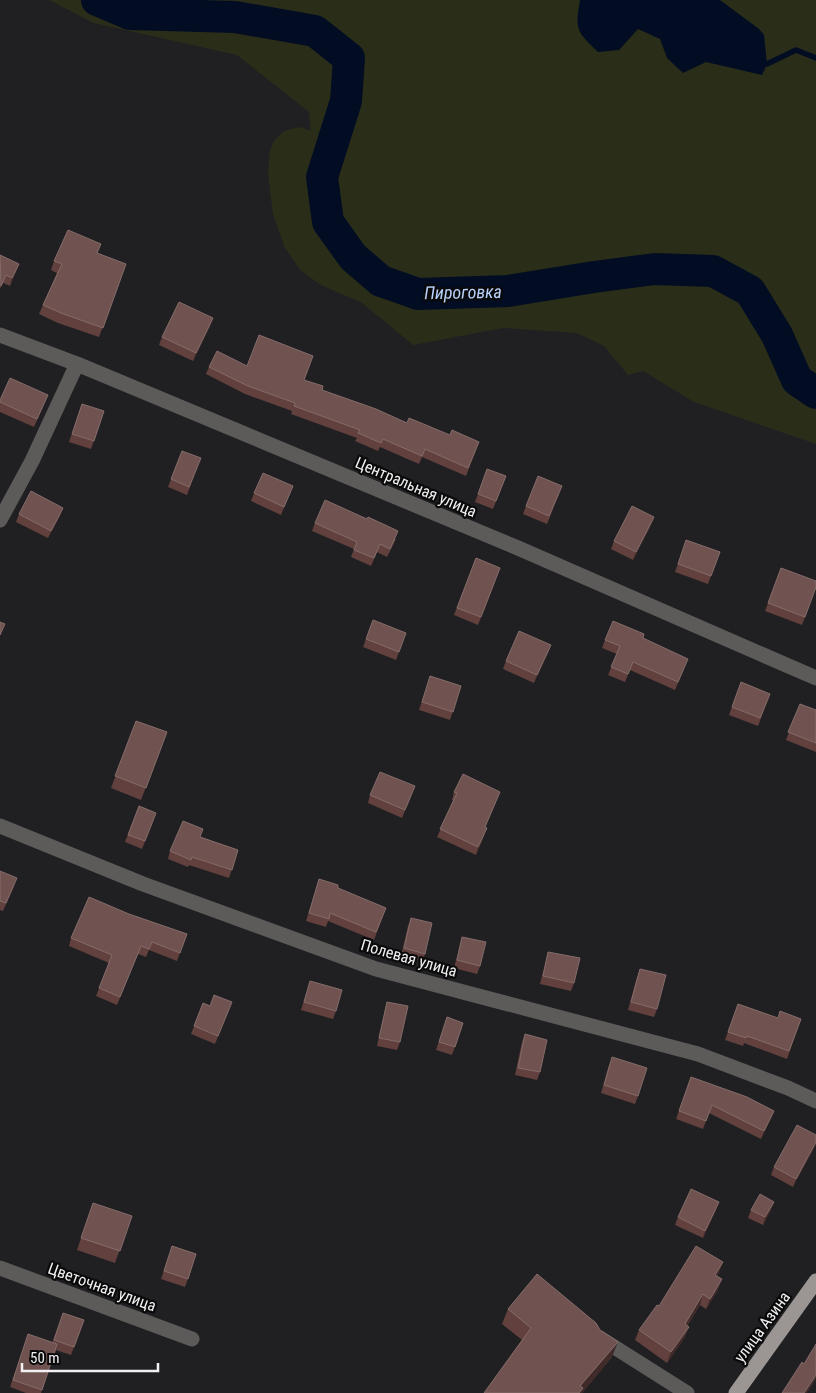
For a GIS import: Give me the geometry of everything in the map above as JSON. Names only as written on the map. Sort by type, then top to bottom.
[{"type":"main road","name":"улица Азина","points":[[736,1393],[816,1280]]},
{"type":"street","name":"Центральная улица","points":[[0,335],[77,364],[518,548],[816,678]]},
{"type":"street","points":[[0,520],[32,461],[77,364]]},
{"type":"street","name":"Полевая улица","points":[[0,826],[143,884],[376,969],[698,1054],[788,1088],[816,1101]]},
{"type":"street","name":"Цветочная улица","points":[[0,1268],[192,1339]]},
{"type":"street","points":[[600,1338],[687,1393]]},
{"type":"green space","points":[[49,0],[816,0],[816,444],[694,402],[643,371],[628,375],[604,346],[577,333],[503,328],[413,345],[362,303],[321,285],[300,270],[284,246],[273,214],[268,173],[270,151],[274,141],[284,131],[299,127],[311,131],[309,112],[237,55],[94,23]]},
{"type":"water","points":[[580,0],[720,0],[759,29],[764,35],[767,64],[762,75],[706,62],[683,73],[667,58],[660,39],[638,29],[619,50],[598,52],[585,39],[579,29]]},
{"type":"building","points":[[68,230],[101,244],[97,253],[126,264],[103,328],[43,305],[62,264],[54,261]]},
{"type":"building","points":[[0,255],[19,264],[12,278],[6,275],[1,286]]},
{"type":"building","points":[[179,302],[213,318],[196,353],[162,337]]},
{"type":"building","points":[[259,335],[313,356],[304,380],[323,386],[322,390],[376,409],[407,423],[409,418],[450,435],[452,430],[479,442],[468,468],[425,449],[422,456],[383,439],[381,443],[358,433],[360,430],[294,406],[295,403],[248,386],[209,367],[217,351],[247,366]]},
{"type":"building","points":[[10,378],[48,395],[37,419],[0,402]]},
{"type":"building","points":[[82,404],[104,411],[94,441],[72,434]]},
{"type":"building","points":[[182,451],[201,458],[189,487],[171,479]]},
{"type":"building","points":[[487,469],[506,476],[496,501],[478,494]]},
{"type":"building","points":[[263,473],[293,486],[284,507],[254,493]]},
{"type":"building","points":[[538,476],[562,486],[549,516],[526,506]]},
{"type":"building","points":[[31,491],[63,508],[51,531],[19,514]]},
{"type":"building","points":[[325,500],[398,531],[390,549],[380,544],[374,558],[354,550],[357,542],[315,523]]},
{"type":"building","points":[[632,506],[654,517],[636,552],[614,541]]},
{"type":"building","points":[[686,540],[720,552],[711,576],[678,564]]},
{"type":"building","points":[[476,558],[500,568],[481,617],[457,608]]},
{"type":"building","points":[[781,568],[816,581],[816,587],[805,617],[768,603]]},
{"type":"building","points":[[373,620],[406,633],[399,652],[366,639]]},
{"type":"building","points":[[613,621],[644,634],[643,638],[688,659],[678,682],[633,662],[628,674],[611,667],[620,646],[605,640]]},
{"type":"building","points":[[0,622],[5,624],[0,635]]},
{"type":"building","points":[[519,631],[551,645],[537,675],[506,661]]},
{"type":"building","points":[[430,676],[461,686],[453,712],[422,702]]},
{"type":"building","points":[[741,682],[770,694],[760,718],[732,707]]},
{"type":"building","points":[[800,704],[816,710],[816,743],[788,732]]},
{"type":"building","points":[[136,721],[167,732],[146,788],[115,776]]},
{"type":"building","points":[[380,772],[415,786],[405,810],[370,795]]},
{"type":"building","points":[[463,774],[500,792],[478,847],[440,829],[457,793],[454,792]]},
{"type":"building","points":[[139,806],[156,813],[145,841],[128,835]]},
{"type":"building","points":[[183,821],[203,829],[200,837],[238,850],[232,870],[192,857],[191,860],[170,851]]},
{"type":"building","points":[[0,871],[17,878],[6,903],[0,901]]},
{"type":"building","points":[[319,879],[338,885],[338,888],[386,908],[376,932],[330,913],[329,919],[309,913]]},
{"type":"building","points":[[89,897],[129,914],[187,934],[180,953],[152,942],[149,949],[141,946],[120,997],[99,988],[112,955],[71,938]]},
{"type":"building","points":[[411,918],[432,923],[425,954],[404,948]]},
{"type":"building","points":[[462,937],[486,942],[480,966],[457,960]]},
{"type":"building","points":[[548,952],[580,958],[574,983],[543,976]]},
{"type":"building","points":[[640,969],[666,975],[657,1009],[631,1002]]},
{"type":"building","points":[[310,981],[342,990],[336,1011],[304,1002]]},
{"type":"building","points":[[214,995],[232,1002],[218,1036],[194,1026],[203,1003],[210,1006]]},
{"type":"building","points":[[387,1002],[408,1006],[400,1042],[379,1038]]},
{"type":"building","points":[[738,1004],[778,1018],[780,1011],[801,1019],[789,1051],[747,1036],[746,1038],[728,1032]]},
{"type":"building","points":[[447,1017],[463,1023],[455,1047],[439,1042]]},
{"type":"building","points":[[525,1034],[547,1040],[540,1072],[518,1068]]},
{"type":"building","points":[[612,1057],[647,1068],[638,1096],[604,1085]]},
{"type":"building","points":[[691,1077],[747,1097],[774,1111],[764,1131],[712,1105],[706,1121],[679,1111]]},
{"type":"building","points":[[797,1125],[816,1135],[816,1142],[796,1179],[774,1167]]},
{"type":"building","points":[[691,1189],[719,1202],[705,1231],[678,1217]]},
{"type":"building","points":[[760,1194],[774,1202],[765,1217],[751,1210]]},
{"type":"building","points":[[93,1203],[132,1216],[120,1251],[81,1238]]},
{"type":"building","points":[[172,1246],[196,1254],[188,1279],[164,1271]]},
{"type":"building","points":[[696,1246],[723,1262],[715,1275],[722,1279],[710,1299],[703,1294],[685,1324],[689,1327],[671,1352],[639,1330],[657,1305],[659,1306]]},
{"type":"building","points":[[537,1274],[596,1323],[600,1330],[618,1342],[580,1386],[583,1388],[579,1393],[484,1393],[531,1328],[508,1309]]},
{"type":"building","points":[[63,1313],[84,1320],[74,1347],[54,1340]]},
{"type":"building","points":[[28,1334],[57,1344],[42,1390],[13,1380]]},
{"type":"building","points":[[816,1344],[816,1375],[804,1393],[782,1393],[802,1362],[804,1364]]},
{"type":"waterway","name":"Пироговка","points":[[97,0],[130,14],[235,17],[315,31],[349,58],[346,101],[322,177],[328,222],[353,257],[381,281],[418,294],[508,291],[655,269],[713,271],[750,291],[777,335],[797,380],[816,393]]},
{"type":"waterway","points":[[767,64],[796,50],[816,58]]}]
